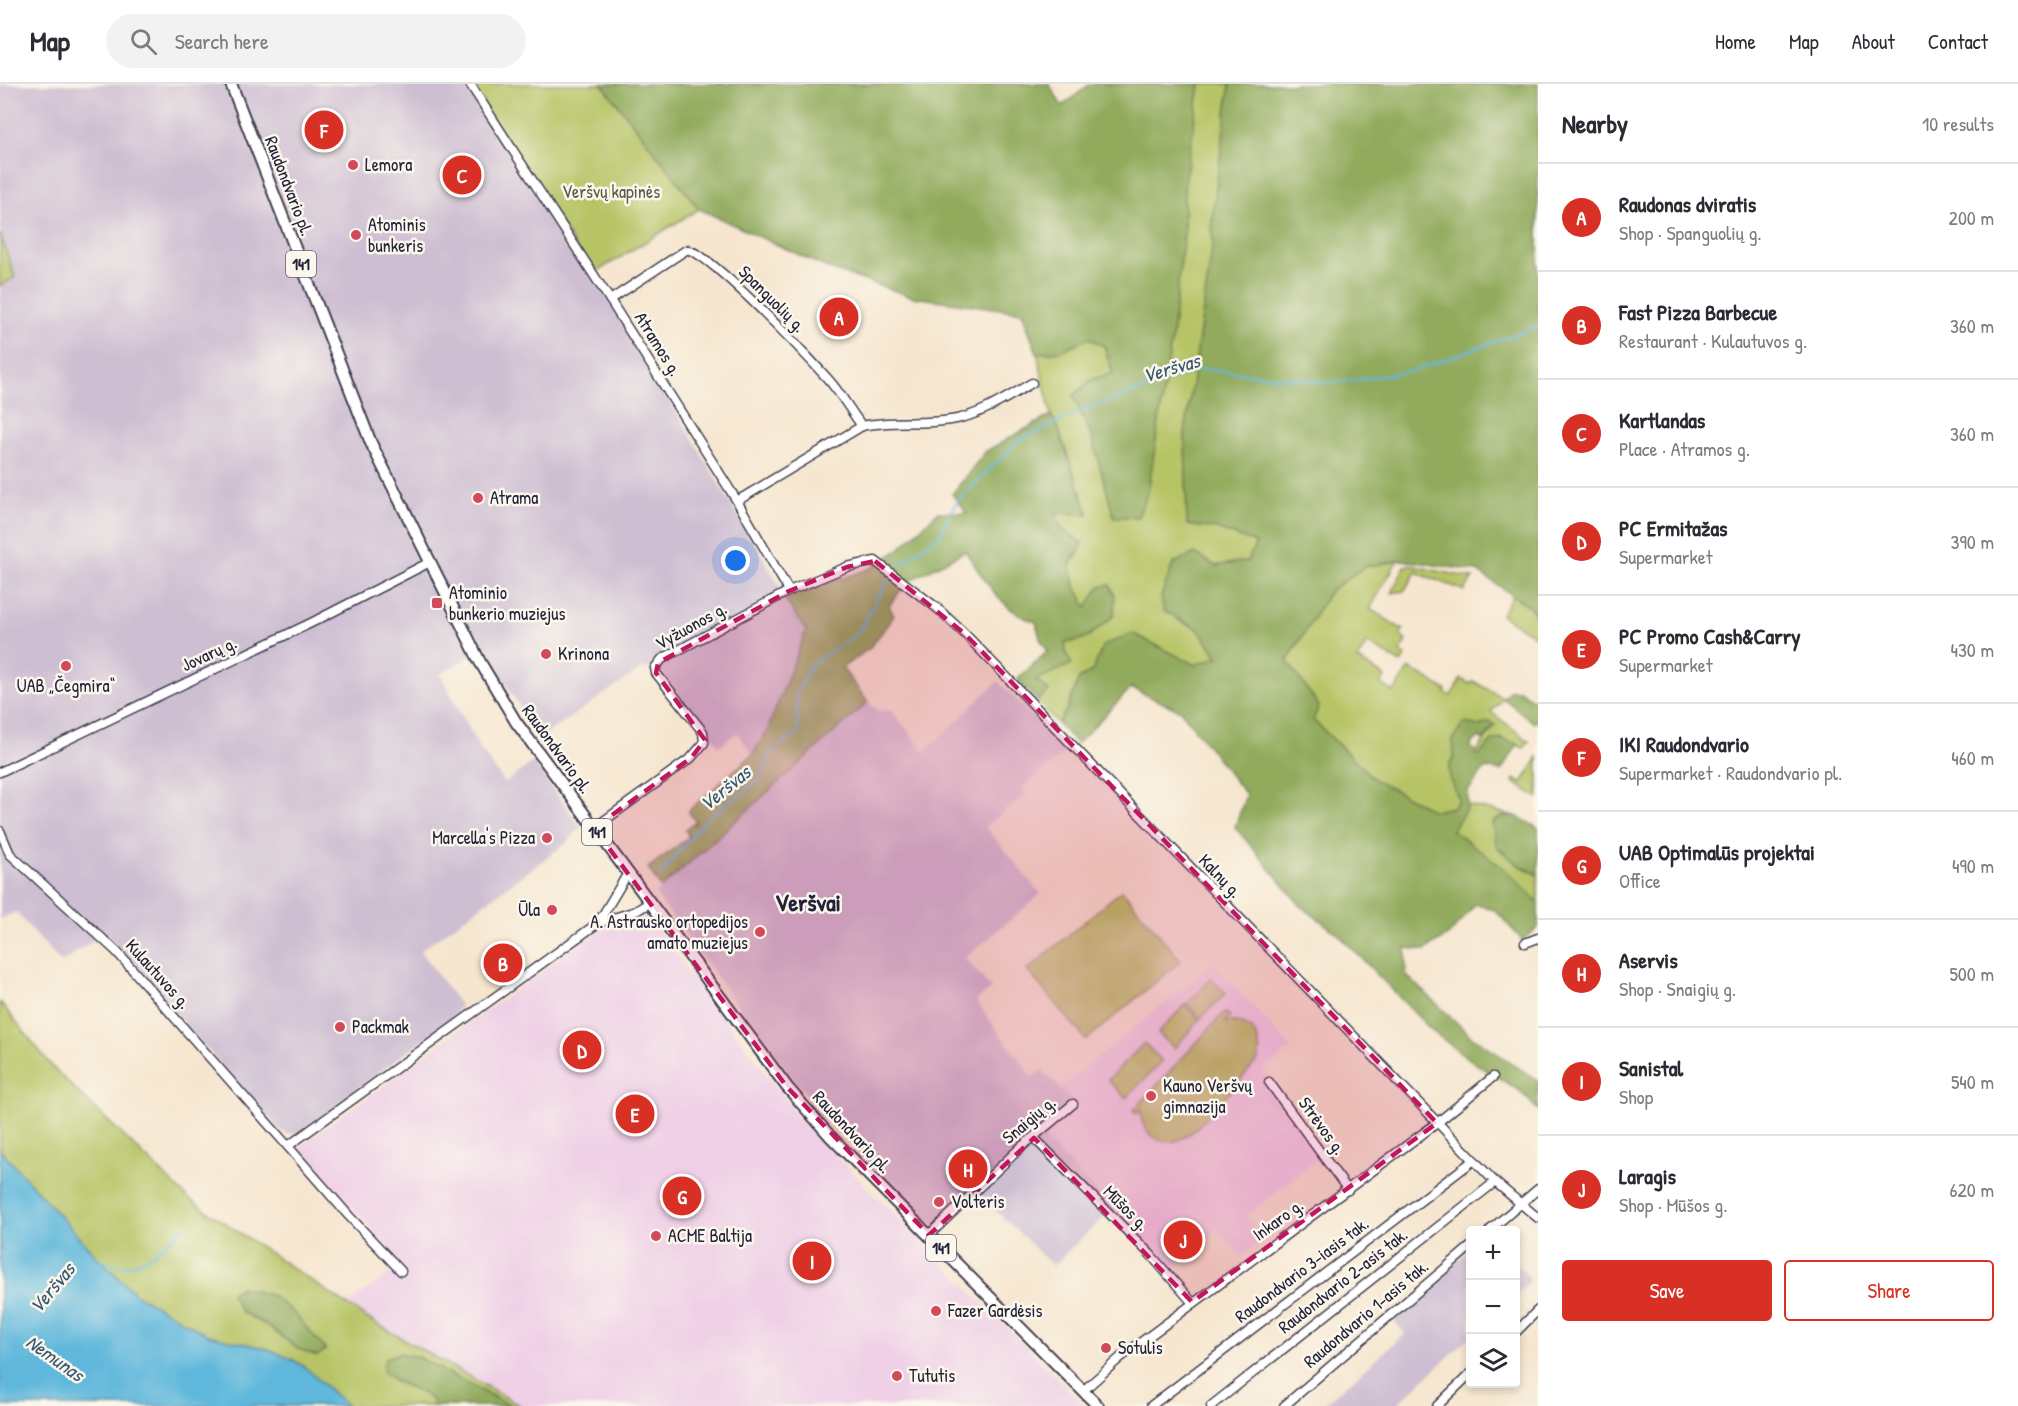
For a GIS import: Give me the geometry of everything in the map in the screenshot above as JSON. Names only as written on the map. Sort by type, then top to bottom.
[{"type":"main road","name":"Raudondvario pl.","points":[[231,84],[371,443],[490,679],[516,722],[787,1087],[830,1136],[1098,1406]]},
{"type":"street","name":"Atramos g.","points":[[470,84],[737,501],[789,591]]},
{"type":"street","name":"Spanguolių g.","points":[[610,300],[686,250],[696,251],[743,291],[829,379],[862,426]]},
{"type":"street","points":[[737,501],[862,426],[879,423],[951,420],[980,411],[1032,383]]},
{"type":"street","name":"Kalnų g.","points":[[789,591],[847,567],[875,561],[937,608],[965,634],[1495,1182],[1538,1218]]},
{"type":"street","name":"Jovarų g.","points":[[0,772],[313,622],[430,562]]},
{"type":"street","name":"Vyžuonos g.","points":[[594,828],[691,758],[704,743],[702,732],[656,673],[658,663],[789,591]]},
{"type":"street","name":"Kulautuvos g.","points":[[0,831],[10,854],[117,952],[349,1216],[401,1271]]},
{"type":"street","points":[[598,923],[628,873]]},
{"type":"street","points":[[288,1146],[598,923],[629,914],[650,903]]},
{"type":"street","points":[[1525,943],[1538,938]]},
{"type":"street","name":"Inkaro g.","points":[[1083,1391],[1120,1357],[1192,1302],[1348,1190],[1437,1123],[1493,1077]]},
{"type":"street","name":"Strėvos g.","points":[[1269,1082],[1348,1190]]},
{"type":"street","name":"Snaigių g.","points":[[929,1235],[1020,1148],[1073,1104]]},
{"type":"street","name":"Mūšos g.","points":[[1034,1138],[1150,1254],[1192,1302]]},
{"type":"street","name":"Raudondvario 3-iasis tak.","points":[[1151,1406],[1474,1160]]},
{"type":"street","name":"Raudondvario 2-asis tak.","points":[[1211,1406],[1495,1182]]},
{"type":"street","points":[[1495,1226],[1538,1189]]},
{"type":"street","name":"Raudondvario 1-asis tak.","points":[[1284,1406],[1466,1250]]},
{"type":"street","points":[[1520,1327],[1538,1310]]},
{"type":"street","points":[[1437,1406],[1466,1378]]},
{"type":"highlighted area","points":[[875,561],[965,634],[1437,1123],[1192,1302],[1034,1138],[929,1235],[787,1087],[594,828],[691,758],[705,740],[656,673],[658,663],[789,591],[847,567]]},
{"type":"shaded area","points":[[0,84],[470,84],[610,300],[806,630],[767,731],[753,754],[737,733],[719,746],[662,673],[643,668],[540,738],[483,649],[440,674],[480,749],[505,783],[533,762],[581,827],[565,844],[420,951],[460,1005],[455,1015],[299,1133],[289,1134],[279,1130],[104,933],[61,963],[16,912],[0,919],[0,286],[14,277],[0,234]]},
{"type":"shaded area","points":[[998,681],[1067,751],[1022,789],[1026,795],[985,826],[1041,894],[965,958],[991,988],[976,1001],[1032,1077],[1042,1070],[1075,1104],[1045,1139],[1113,1208],[1053,1266],[974,1189],[933,1227],[834,1126],[792,1078],[655,894],[868,702],[879,711],[891,710],[925,752]]},
{"type":"shaded area","points":[[635,916],[644,916],[650,920],[805,1125],[1085,1406],[521,1406],[346,1305],[401,1265],[328,1179],[321,1181],[299,1153],[300,1146],[595,932]]},
{"type":"shaded area","name":"Kauno Veršvų gimnazija","points":[[1213,964],[1292,1048],[1263,1070],[1325,1153],[1245,1217],[1264,1240],[1242,1256],[1217,1228],[1174,1269],[1044,1139],[1075,1105],[1060,1088]]},
{"type":"shaded area","points":[[1466,1253],[1466,1341],[1395,1406],[1322,1406],[1405,1334],[1391,1317]]},
{"type":"shaded area","points":[[1520,1267],[1531,1280],[1520,1291]]},
{"type":"green space","name":"Veršvų kapinės","points":[[470,84],[602,84],[699,209],[593,274]]},
{"type":"green space","points":[[602,84],[1049,84],[1062,106],[1090,84],[1200,84],[1184,188],[1184,232],[1173,329],[1148,492],[1138,517],[1114,517],[1092,437],[1073,396],[1091,380],[1113,373],[1104,346],[1089,338],[1060,351],[1037,353],[1022,312],[913,297],[830,269],[699,209]]},
{"type":"green space","points":[[1200,84],[1230,84],[1212,220],[1213,243],[1185,433],[1187,524],[1217,529],[1256,543],[1248,561],[1215,566],[1195,553],[1173,564],[1161,597],[1179,621],[1198,629],[1218,657],[1195,665],[1132,633],[1103,646],[1093,671],[1079,679],[1068,707],[1058,724],[1037,701],[1049,691],[1036,680],[1071,664],[1066,653],[1065,642],[1086,637],[1098,630],[1114,615],[1087,608],[1075,586],[1070,564],[1079,553],[1077,538],[1063,531],[1054,513],[1088,513],[1057,425],[1051,415],[1037,353],[1060,351],[1089,338],[1104,346],[1113,373],[1091,380],[1073,396],[1092,437],[1114,517],[1148,491],[1173,329],[1184,232],[1184,188]]},
{"type":"green space","points":[[1230,84],[1538,84],[1538,619],[1534,610],[1477,571],[1402,560],[1364,567],[1330,591],[1287,661],[1319,706],[1313,720],[1375,780],[1434,811],[1453,807],[1459,800],[1450,779],[1449,767],[1454,755],[1453,740],[1464,723],[1479,726],[1489,722],[1495,725],[1483,740],[1479,737],[1470,746],[1476,754],[1480,754],[1493,741],[1500,739],[1518,744],[1501,771],[1485,768],[1468,791],[1467,808],[1452,830],[1502,867],[1538,902],[1538,928],[1522,940],[1495,910],[1475,904],[1449,935],[1425,950],[1406,948],[1406,975],[1471,1036],[1538,1081],[1538,1110],[1519,1090],[1476,1064],[1433,1032],[1338,934],[1301,906],[1235,827],[1246,795],[1181,711],[1131,688],[1077,744],[1058,724],[1068,707],[1079,679],[1093,670],[1103,646],[1132,633],[1195,665],[1218,657],[1198,629],[1164,611],[1161,597],[1173,564],[1195,553],[1215,566],[1248,561],[1256,543],[1217,529],[1187,525],[1185,433],[1213,243],[1212,220]]},
{"type":"green space","points":[[0,234],[15,277],[0,286]]},
{"type":"green space","points":[[1051,415],[1057,425],[1088,514],[1055,513],[1063,531],[1083,544],[1070,564],[1075,586],[1087,607],[1100,586],[1110,585],[1115,596],[1114,615],[1098,630],[1086,637],[1065,642],[1066,653],[1072,664],[1036,680],[1049,691],[1037,701],[1017,679],[1048,651],[1040,639],[1036,622],[1024,618],[1004,603],[965,551],[907,582],[889,606],[894,616],[870,648],[842,668],[868,702],[661,888],[648,868],[689,837],[685,829],[696,822],[688,811],[753,754],[767,731],[806,631],[785,599],[871,568],[899,549],[938,512],[967,513],[952,494],[986,451]]},
{"type":"green space","points":[[1397,561],[1370,609],[1403,630],[1400,635],[1406,641],[1400,652],[1406,655],[1401,663],[1367,643],[1357,659],[1385,677],[1381,684],[1394,692],[1409,668],[1446,690],[1445,692],[1451,696],[1461,679],[1470,684],[1473,681],[1503,698],[1491,712],[1529,741],[1524,748],[1500,738],[1480,754],[1475,754],[1495,725],[1479,726],[1464,723],[1453,740],[1454,755],[1449,767],[1450,779],[1459,800],[1453,807],[1434,811],[1375,780],[1312,719],[1319,706],[1287,661],[1330,591],[1364,567]]},
{"type":"green space","points":[[1408,565],[1473,578],[1464,591],[1416,572],[1404,591],[1392,593],[1404,567]]},
{"type":"green space","points":[[1513,594],[1536,616],[1538,638],[1501,615]]},
{"type":"green space","points":[[1510,690],[1519,690],[1538,703],[1538,719],[1534,723],[1503,698]]},
{"type":"green space","points":[[1538,757],[1538,798],[1513,782],[1514,779],[1522,783]]},
{"type":"green space","points":[[1467,805],[1516,816],[1503,816],[1492,823],[1497,847],[1519,865],[1538,875],[1538,902],[1502,867],[1451,830]]},
{"type":"green space","points":[[1503,816],[1516,816],[1538,828],[1538,875],[1519,865],[1497,847],[1492,823]]},
{"type":"green space","points":[[1122,890],[1181,961],[1086,1040],[1027,970]]},
{"type":"green space","points":[[1211,979],[1226,993],[1201,1018],[1187,1004]]},
{"type":"green space","points":[[0,1002],[55,1070],[188,1198],[370,1320],[521,1406],[511,1406],[417,1357],[393,1381],[424,1393],[433,1401],[432,1406],[347,1406],[305,1367],[293,1360],[268,1349],[208,1335],[138,1296],[98,1258],[0,1150]],"holes":[[[241,1312],[293,1312],[325,1350],[298,1349],[268,1326]]]},
{"type":"green space","points":[[1185,1005],[1200,1020],[1174,1048],[1158,1033]]},
{"type":"green space","points":[[1225,1012],[1230,1016],[1225,1022],[1241,1023],[1253,1031],[1259,1044],[1258,1060],[1192,1132],[1172,1141],[1157,1139],[1143,1125],[1141,1109],[1136,1114],[1133,1111]]},
{"type":"green space","points":[[1144,1043],[1162,1061],[1126,1098],[1108,1080]]},
{"type":"green space","points":[[242,1287],[273,1296],[293,1312],[326,1350],[317,1356],[298,1349],[268,1326],[241,1312],[231,1293]]},
{"type":"green space","points":[[400,1353],[417,1357],[511,1406],[432,1406],[433,1401],[427,1396],[395,1380],[383,1371],[385,1358]]},
{"type":"water","name":"Nemunas","points":[[0,1150],[100,1260],[138,1296],[208,1335],[268,1349],[293,1360],[305,1367],[347,1406],[0,1406]]},
{"type":"waterway","name":"Veršvas","points":[[901,563],[939,536],[957,502],[1019,440],[1088,408],[1202,369],[1333,383],[1413,371],[1538,326]]},
{"type":"waterway","name":"Veršvas","points":[[659,875],[705,820],[762,778],[770,754],[798,732],[796,695],[811,665],[858,633],[890,577]]},
{"type":"waterway","name":"Veršvas","points":[[99,1261],[121,1266],[139,1262],[156,1252],[184,1227]]},
{"type":"place","name":"IKI Raudondvario","points":[[324,130]]},
{"type":"place","name":"Lemora","points":[[353,165]]},
{"type":"place","name":"Kartlandas","points":[[462,175]]},
{"type":"place","name":"Atominis bunkeris","points":[[356,235]]},
{"type":"place","name":"Raudonas dviratis","points":[[839,317]]},
{"type":"place","name":"Atrama","points":[[478,498]]},
{"type":"place","name":"Atominio bunkerio muziejus","points":[[437,603]]},
{"type":"place","name":"Krinona","points":[[546,654]]},
{"type":"place","name":"UAB „Čegmira“","points":[[66,666]]},
{"type":"place","name":"Marcella's Pizza","points":[[547,838]]},
{"type":"place","name":"Ūla","points":[[552,910]]},
{"type":"place","name":"A. Astrausko ortopedijos amato muziejus","points":[[760,932]]},
{"type":"place","name":"Fast Pizza Barbecue","points":[[503,963]]},
{"type":"place","name":"Packmak","points":[[340,1027]]},
{"type":"place","name":"PC Ermitažas","points":[[582,1050]]},
{"type":"place","name":"Kauno Veršvų gimnazija","points":[[1151,1096]]},
{"type":"place","name":"PC Promo Cash&Carry","points":[[635,1114]]},
{"type":"place","name":"Aservis","points":[[968,1169]]},
{"type":"place","name":"UAB Optimalūs projektai","points":[[682,1196]]},
{"type":"place","name":"Volteris","points":[[939,1202]]},
{"type":"place","name":"ACME Baltija","points":[[656,1236]]},
{"type":"place","name":"Laragis","points":[[1183,1240]]},
{"type":"place","name":"Sanistal","points":[[812,1261]]},
{"type":"place","name":"Fazer Gardėsis","points":[[936,1311]]},
{"type":"place","name":"Sotulis","points":[[1106,1348]]},
{"type":"place","name":"Tututis","points":[[897,1376]]},
{"type":"district","name":"Veršvai","points":[[808,903]]}]
